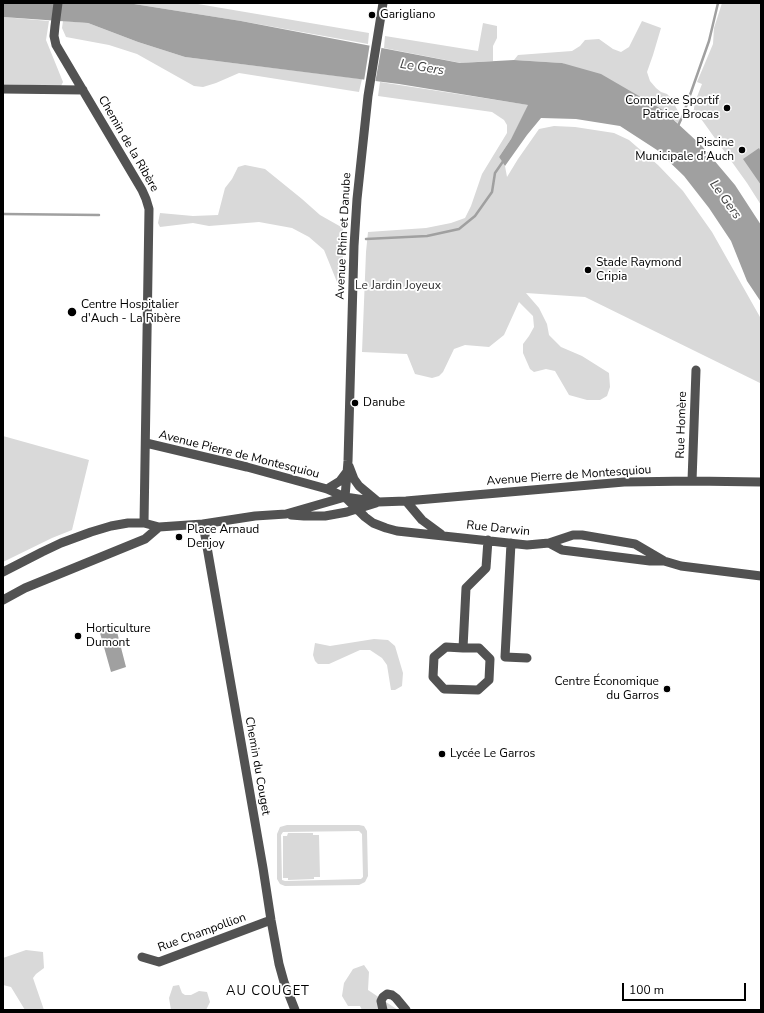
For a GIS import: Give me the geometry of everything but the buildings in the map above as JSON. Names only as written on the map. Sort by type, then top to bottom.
[{"type":"street","name":"Chemin de la Ribère","points":[[58,3],[54,36],[56,46],[142,190],[149,209],[144,523]]},
{"type":"street","name":"Avenue Rhin et Danube","points":[[349,498],[346,472],[348,462],[357,192],[368,96],[383,3]]},
{"type":"street","points":[[3,89],[83,90]]},
{"type":"street","name":"Rue Homère","points":[[692,481],[696,370]]},
{"type":"street","name":"Avenue Pierre de Montesquiou","points":[[146,443],[247,467],[327,489],[349,498],[378,502],[406,501],[624,482],[761,482]]},
{"type":"street","points":[[348,462],[350,470],[359,486],[378,502]]},
{"type":"street","name":"Avenue Pierre de Montesquiou","points":[[327,489],[340,482],[346,472]]},
{"type":"street","points":[[286,514],[349,498]]},
{"type":"street","name":"Rue Darwin","points":[[349,498],[356,509],[373,523],[386,528],[527,545],[549,543],[573,535],[582,535],[635,544],[664,561]]},
{"type":"street","name":"Rue Darwin","points":[[406,501],[422,520],[443,535]]},
{"type":"street","name":"Avenue Pierre de Montesquiou","points":[[356,509],[378,502]]},
{"type":"street","points":[[3,572],[42,552],[91,532],[117,525],[144,523],[159,527],[203,524],[254,516],[286,514],[325,516],[356,509]]},
{"type":"street","name":"Chemin du Couget","points":[[203,524],[279,964],[295,1010]]},
{"type":"street","points":[[3,600],[26,588],[145,539],[159,527]]},
{"type":"street","points":[[463,648],[466,588],[486,568],[488,540]]},
{"type":"street","points":[[511,543],[505,657],[526,658]]},
{"type":"street","points":[[549,543],[562,550],[650,561],[664,561],[681,566],[761,576]]},
{"type":"street","points":[[446,647],[463,648],[479,648],[490,660],[489,680],[478,690],[444,689],[433,677],[434,657],[446,647]]},
{"type":"street","name":"Rue Champollion","points":[[142,958],[158,962],[271,920]]},
{"type":"street","points":[[383,1010],[381,1001],[382,997],[387,994],[396,998],[406,1010]]},
{"type":"green space","points":[[108,3],[192,3],[369,33],[368,44],[241,21],[134,4]]},
{"type":"green space","name":"Complexe Sportif Patrice Brocas","points":[[722,3],[761,3],[761,205],[699,116],[693,115],[695,102],[702,84],[697,82],[713,44],[714,28]]},
{"type":"green space","points":[[3,17],[49,21],[46,40],[63,82],[61,86],[3,84]]},
{"type":"green space","points":[[63,21],[88,23],[138,42],[185,57],[362,79],[359,92],[239,73],[203,87],[194,86],[137,54],[109,45],[66,37],[62,28]]},
{"type":"green space","points":[[642,21],[661,28],[647,72],[650,81],[656,88],[671,98],[680,115],[679,124],[663,110],[562,63],[514,60],[518,55],[572,51],[580,46],[585,40],[599,39],[613,49],[621,52],[629,47]]},
{"type":"green space","points":[[483,23],[497,26],[497,38],[493,46],[493,61],[461,63],[384,48],[385,36],[478,51]]},
{"type":"green space","name":"Stade Raymond Cripia","points":[[380,82],[529,105],[511,139],[499,157],[505,166],[507,177],[539,129],[554,126],[575,127],[614,133],[629,140],[658,165],[683,191],[712,232],[760,317],[761,316],[761,409],[760,383],[585,297],[526,293],[539,308],[547,324],[549,335],[561,347],[582,356],[609,373],[610,387],[607,396],[600,400],[587,400],[569,395],[555,371],[546,369],[534,372],[530,369],[523,353],[523,344],[534,327],[533,316],[519,302],[504,335],[489,347],[465,345],[454,349],[443,372],[439,376],[432,378],[415,374],[407,354],[362,352],[368,232],[426,228],[451,223],[465,218],[471,206],[482,174],[507,133],[507,125],[504,120],[492,112],[378,96]]},
{"type":"green space","points":[[245,165],[265,169],[320,215],[343,228],[343,281],[337,282],[324,250],[309,237],[292,228],[259,222],[209,226],[193,223],[160,227],[158,223],[160,213],[193,216],[218,215],[225,188],[232,179],[238,167]]},
{"type":"green space","points":[[3,436],[89,460],[72,530],[3,562]]},
{"type":"green space","points":[[374,639],[388,640],[395,646],[403,673],[402,686],[395,690],[391,690],[387,665],[382,658],[370,650],[360,650],[329,664],[318,664],[313,655],[315,643],[330,646]]},
{"type":"green space","points":[[287,825],[364,826],[367,831],[368,876],[365,882],[359,885],[285,886],[280,884],[277,879],[277,834],[280,827]],"holes":[[[359,831],[362,834],[363,877],[361,879],[282,880],[281,835],[283,832]]]},
{"type":"green space","points":[[288,833],[313,833],[313,835],[319,835],[320,877],[314,877],[314,879],[288,880],[288,878],[283,878],[283,836],[287,836]]},
{"type":"green space","points":[[26,950],[43,952],[44,968],[33,978],[44,1010],[25,1010],[11,987],[3,985],[3,958]]},
{"type":"green space","points":[[364,965],[369,972],[368,990],[398,1010],[362,1010],[360,1006],[348,1006],[342,996],[344,983],[353,969]]},
{"type":"green space","points":[[179,985],[182,993],[185,995],[191,995],[199,991],[207,992],[210,1002],[206,1010],[171,1010],[169,998],[173,986]]},
{"type":"water","name":"Le Gers","points":[[3,3],[134,4],[241,21],[460,63],[514,60],[562,63],[601,74],[663,110],[702,146],[735,185],[761,225],[761,302],[747,281],[731,241],[709,208],[684,176],[657,150],[620,126],[576,119],[541,118],[505,166],[499,157],[511,139],[528,105],[399,84],[185,57],[138,42],[88,23],[3,17]]},
{"type":"water","points":[[759,148],[761,152],[761,185],[743,159]]},
{"type":"water","points":[[116,628],[126,667],[111,672],[100,633]]},
{"type":"pier","points":[[370,43],[382,45],[375,83],[364,81]]},
{"type":"waterway","points":[[678,126],[709,41],[718,3]]},
{"type":"waterway","points":[[366,239],[427,236],[459,229],[475,216],[492,192],[495,173],[504,160]]},
{"type":"waterway","points":[[3,214],[99,215]]},
{"type":"place","name":"Garigliano","points":[[372,15]]},
{"type":"place","name":"Complexe Sportif Patrice Brocas","points":[[727,108]]},
{"type":"place","name":"Piscine Municipale d'Auch","points":[[742,150]]},
{"type":"place","name":"Stade Raymond Cripia","points":[[588,270]]},
{"type":"place","name":"Centre Hospitalier d'Auch - La Ribère","points":[[72,312]]},
{"type":"place","name":"Danube","points":[[355,403]]},
{"type":"place","name":"Place Arnaud Denjoy","points":[[179,537]]},
{"type":"place","name":"Horticulture Dumont","points":[[78,636]]},
{"type":"place","name":"Centre Économique du Garros","points":[[667,689]]},
{"type":"place","name":"Lycée Le Garros","points":[[442,754]]},
{"type":"district","name":"AU COUGET","points":[[268,992]]},
{"type":"park label","name":"Le Jardin Joyeux","points":[[398,286]]}]
